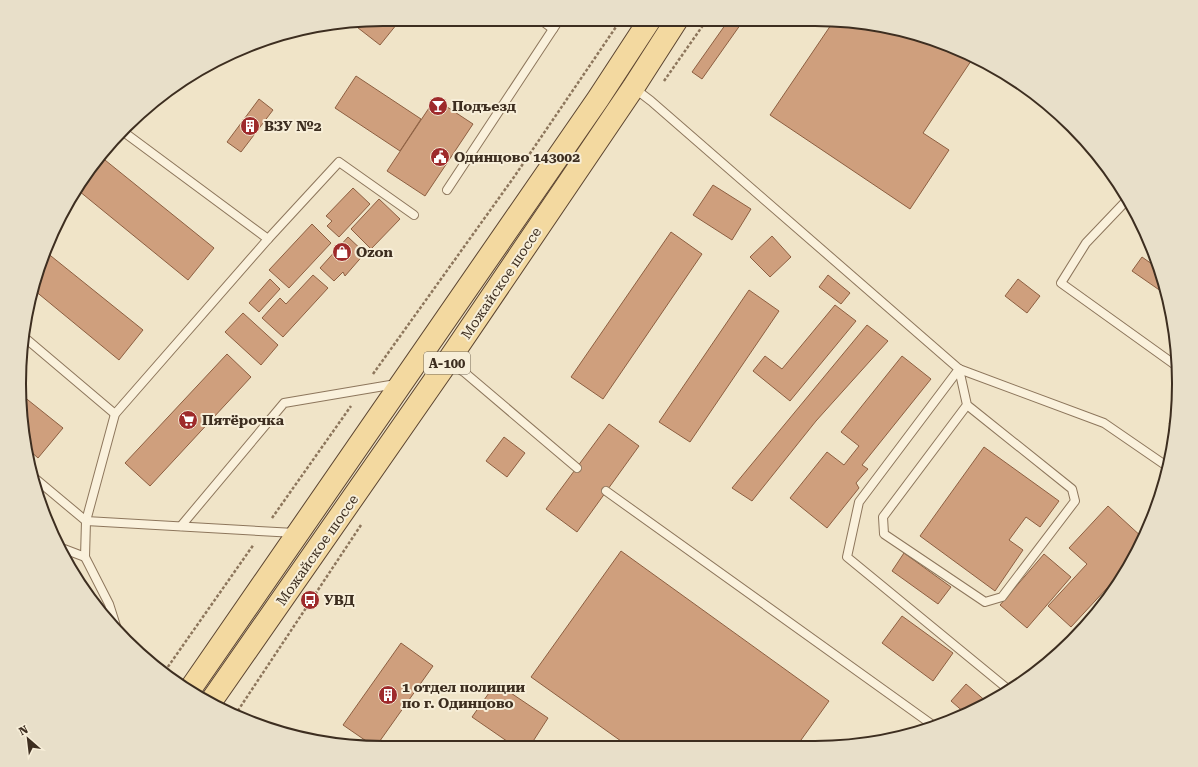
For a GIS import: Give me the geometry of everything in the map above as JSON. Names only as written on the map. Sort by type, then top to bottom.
[{"type":"main road","name":"Можайское шоссе","points":[[193,686],[297,533],[598,99],[646,26]]},
{"type":"main road","name":"Можайское шоссе","points":[[214,698],[448,362],[633,88],[673,26]]},
{"type":"lane","points":[[549,26],[553,29]]},
{"type":"lane","points":[[447,190],[555,26]]},
{"type":"lane","points":[[633,88],[651,101],[959,368],[1104,424],[1163,463]]},
{"type":"lane","points":[[127,135],[268,239]]},
{"type":"lane","points":[[113,617],[109,604],[86,557],[86,521],[115,414],[268,239],[339,162],[414,214]]},
{"type":"lane","points":[[1123,204],[1086,243],[1061,284],[1171,361]]},
{"type":"lane","points":[[29,342],[115,414]]},
{"type":"lane","points":[[448,362],[464,372],[577,468]]},
{"type":"lane","points":[[959,368],[967,405],[1072,489],[1075,501],[1002,597],[985,602],[884,534],[883,517],[967,405]]},
{"type":"lane","points":[[959,368],[859,502],[847,558],[1004,686]]},
{"type":"lane","points":[[181,526],[284,403],[401,383]]},
{"type":"lane","points":[[40,483],[86,521],[297,533]]},
{"type":"lane","points":[[606,491],[929,722]]},
{"type":"lane","points":[[68,550],[86,557]]},
{"type":"path","points":[[167,668],[514,177],[617,26]]},
{"type":"building","points":[[395,26],[380,45],[357,27]]},
{"type":"building","points":[[724,26],[739,26],[702,79],[692,72]]},
{"type":"building","points":[[830,27],[861,29],[907,38],[951,53],[970,62],[923,133],[949,150],[910,209],[770,115]]},
{"type":"building","points":[[356,76],[421,119],[400,151],[335,108]]},
{"type":"building","name":"ВЗУ №2","points":[[259,99],[273,110],[241,152],[227,142]]},
{"type":"building","points":[[435,99],[473,124],[425,196],[387,171]]},
{"type":"building","points":[[105,160],[214,248],[188,280],[81,193]]},
{"type":"building","points":[[713,185],[751,209],[732,240],[693,215]]},
{"type":"building","points":[[353,188],[370,204],[339,237],[327,226],[332,221],[326,216]]},
{"type":"building","points":[[379,199],[400,219],[371,249],[351,229]]},
{"type":"building","points":[[312,224],[331,243],[289,288],[269,270]]},
{"type":"building","points":[[671,232],[702,254],[603,399],[571,377]]},
{"type":"building","points":[[772,236],[791,257],[770,277],[750,257]]},
{"type":"building","points":[[348,237],[365,253],[345,276],[343,272],[334,281],[320,268]]},
{"type":"building","points":[[50,255],[143,330],[119,360],[38,293]]},
{"type":"building","points":[[1142,257],[1151,263],[1160,290],[1132,271]]},
{"type":"building","points":[[313,275],[328,288],[283,337],[262,318],[280,298],[286,304]]},
{"type":"building","points":[[828,275],[850,293],[841,304],[819,287]]},
{"type":"building","points":[[270,279],[280,289],[259,312],[249,303]]},
{"type":"building","points":[[1018,279],[1040,296],[1027,313],[1005,296]]},
{"type":"building","points":[[749,290],[779,311],[690,442],[659,422]]},
{"type":"building","points":[[835,305],[856,321],[790,401],[753,371],[765,356],[782,369]]},
{"type":"building","points":[[243,313],[278,345],[261,365],[225,332]]},
{"type":"building","points":[[867,325],[888,341],[816,421],[752,501],[732,488]]},
{"type":"building","name":"Пятёрочка","points":[[227,354],[251,377],[150,486],[125,463]]},
{"type":"building","points":[[902,356],[931,379],[862,465],[868,469],[856,483],[859,488],[827,528],[790,498],[827,452],[844,465],[859,446],[841,432]]},
{"type":"building","points":[[27,399],[63,428],[38,458],[33,453],[29,430]]},
{"type":"building","points":[[609,424],[639,446],[577,532],[546,509]]},
{"type":"building","points":[[504,437],[525,453],[507,477],[486,461]]},
{"type":"building","points":[[984,447],[1059,501],[1040,527],[1026,517],[1009,540],[1023,550],[995,591],[920,536]]},
{"type":"building","points":[[1108,506],[1139,534],[1112,582],[1071,627],[1048,606],[1087,564],[1069,548]]},
{"type":"building","points":[[621,551],[829,701],[800,741],[621,741],[531,677]]},
{"type":"building","points":[[904,553],[951,587],[938,604],[892,571]]},
{"type":"building","points":[[1044,554],[1071,577],[1027,628],[1000,605]]},
{"type":"building","points":[[902,616],[953,653],[933,681],[882,643]]},
{"type":"building","name":"1 отдел полиции по г. Одинцово","points":[[401,643],[433,666],[380,741],[365,740],[343,725]]},
{"type":"building","points":[[496,683],[548,718],[533,741],[507,741],[472,717]]},
{"type":"building","points":[[966,684],[983,699],[961,710],[951,701]]},
{"type":"place","name":"Подъезд","points":[[438,106]]},
{"type":"place","name":"ВЗУ №2","points":[[250,126]]},
{"type":"place","name":"Одинцово 143002","points":[[440,157]]},
{"type":"place","name":"Ozon","points":[[342,252]]},
{"type":"place","name":"Пятёрочка","points":[[188,420]]},
{"type":"place","name":"УВД","points":[[310,600]]},
{"type":"place","name":"1 отдел полиции по г. Одинцово","points":[[388,695]]}]
